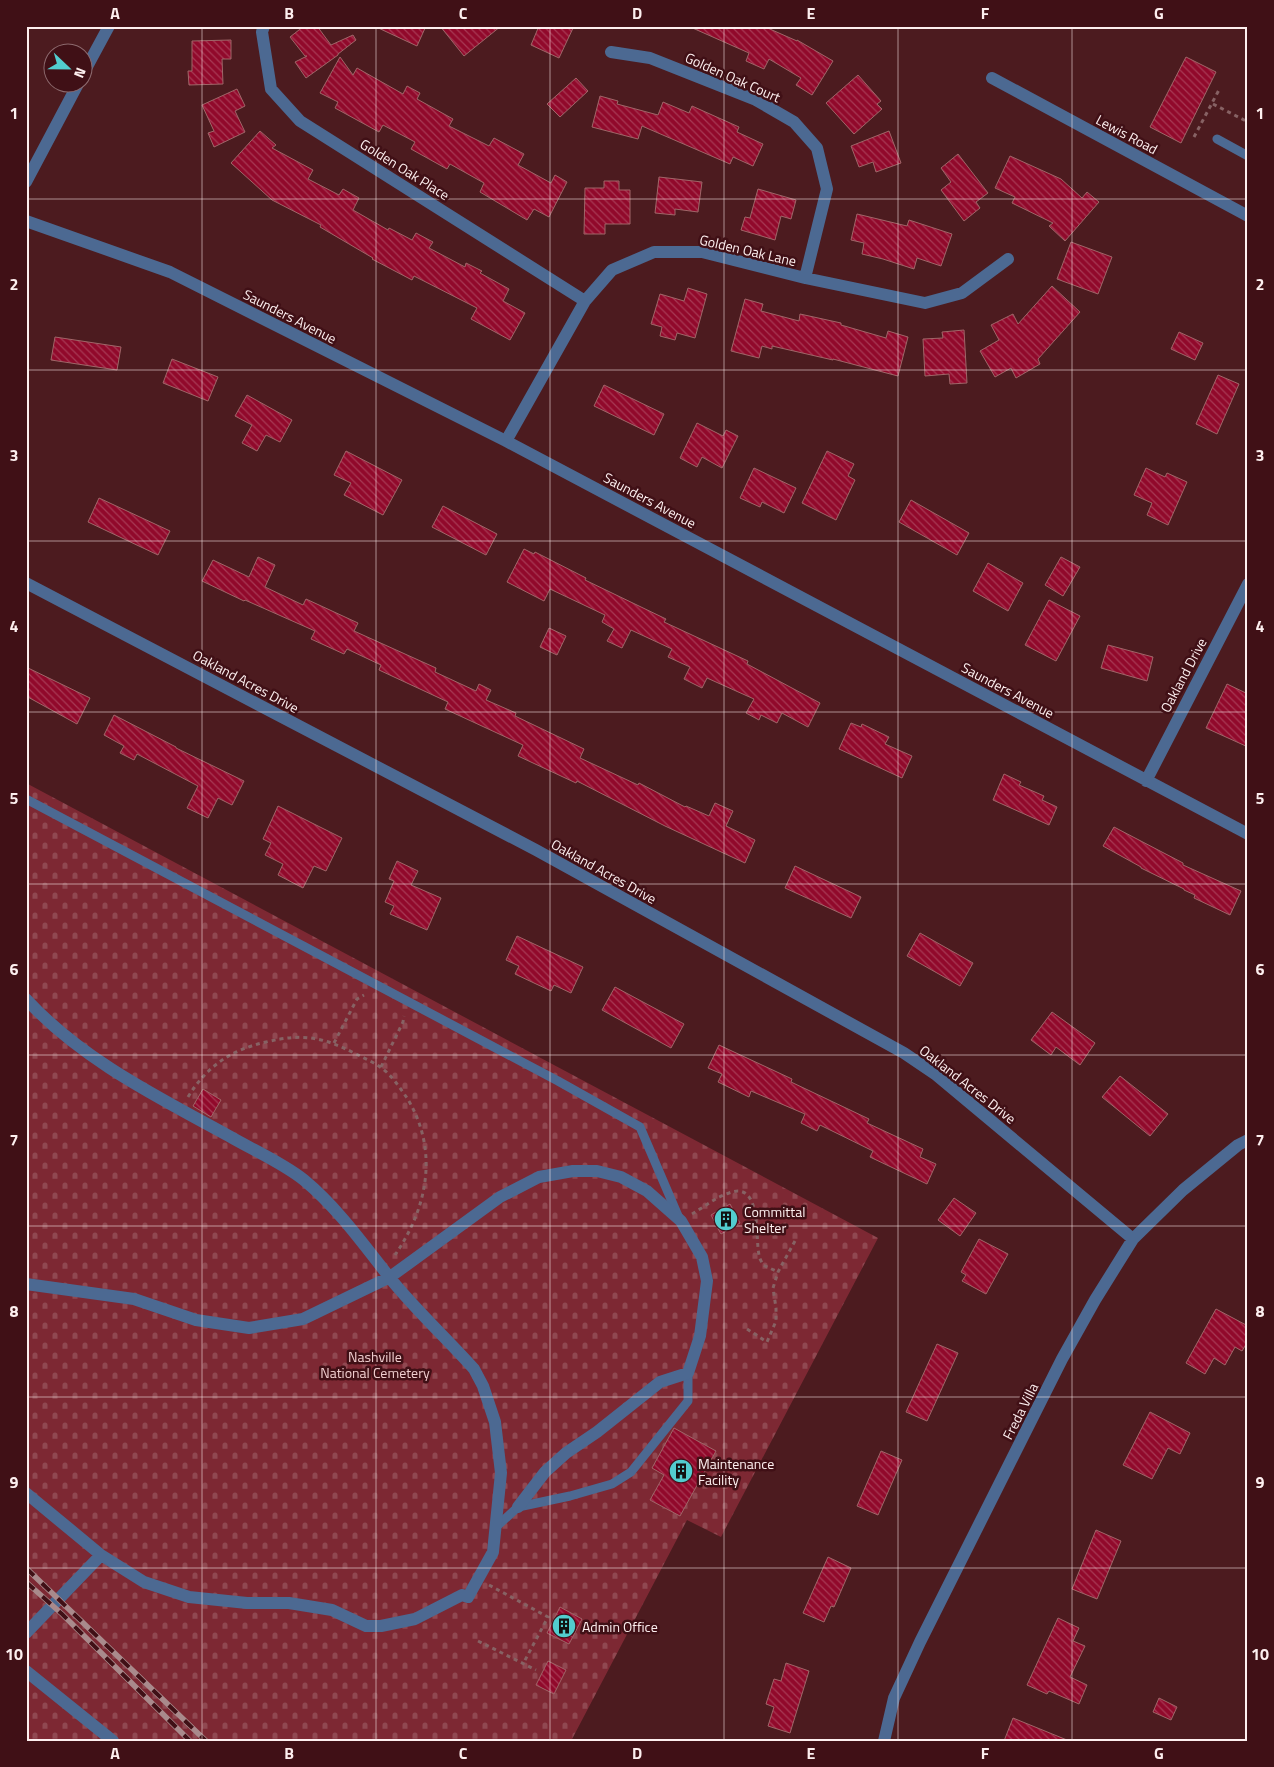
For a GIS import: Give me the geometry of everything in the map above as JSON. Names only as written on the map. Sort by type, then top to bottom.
[{"type":"street","points":[[92,57],[109,26]]},
{"type":"street","name":"Golden Oak Place","points":[[264,26],[262,32],[270,89],[300,120],[584,301]]},
{"type":"street","name":"Golden Oak Court","points":[[611,52],[650,58],[756,100],[794,122],[817,148],[827,189],[805,278]]},
{"type":"street","name":"Lewis Road","points":[[992,78],[1248,216]]},
{"type":"street","points":[[26,182],[74,92]]},
{"type":"street","name":"Saunders Avenue","points":[[26,221],[170,272],[506,441],[1248,834]]},
{"type":"street","name":"Golden Oak Lane","points":[[506,441],[584,301],[612,270],[654,252],[702,252],[805,278],[925,303],[962,293],[1008,259]]},
{"type":"street","name":"Oakland Acres Drive","points":[[26,583],[536,850],[904,1053],[934,1074],[1133,1239]]},
{"type":"street","name":"Oakland Drive","points":[[1146,780],[1248,584]]},
{"type":"street","points":[[26,999],[66,1038],[123,1077],[272,1160],[304,1180],[328,1204],[387,1273],[474,1369],[495,1422],[501,1472],[492,1552],[468,1597],[462,1595],[415,1619],[381,1626],[366,1626],[332,1610],[298,1604],[247,1603],[189,1597],[144,1582],[101,1555],[26,1493]]},
{"type":"street","name":"Freda Villa","points":[[884,1741],[894,1698],[920,1642],[1062,1359],[1096,1300],[1133,1239],[1183,1190],[1248,1140]]},
{"type":"street","points":[[26,1284],[134,1299],[196,1320],[249,1328],[303,1319],[387,1273],[500,1197],[539,1177],[573,1171],[597,1171],[621,1177],[648,1192],[680,1221],[702,1257],[707,1281],[700,1336],[688,1374],[660,1382],[597,1432],[566,1453],[545,1472],[518,1507]]},
{"type":"street","points":[[26,1632],[101,1555]]},
{"type":"street","points":[[26,1672],[113,1741]]},
{"type":"lane","points":[[1217,139],[1248,156]]},
{"type":"lane","points":[[26,799],[640,1127],[680,1221]]},
{"type":"lane","points":[[496,1527],[518,1507],[570,1496],[612,1484],[631,1472],[688,1401],[688,1374]]},
{"type":"path","points":[[1194,137],[1220,88]]},
{"type":"path","points":[[1212,104],[1248,122]]},
{"type":"path","points":[[334,1043],[357,999],[364,995]]},
{"type":"path","points":[[381,1067],[403,1022],[404,1016]]},
{"type":"path","points":[[180,1109],[192,1091],[214,1065],[230,1054],[247,1046],[286,1038],[319,1038],[334,1043],[381,1067],[400,1088],[417,1118],[427,1163],[422,1200],[407,1237],[387,1273]]},
{"type":"path","points":[[680,1221],[730,1192],[740,1191],[747,1194],[753,1202],[759,1256],[763,1265],[778,1272]]},
{"type":"path","points":[[746,1328],[768,1342],[776,1321],[776,1308],[772,1288],[778,1272],[795,1241]]},
{"type":"path","points":[[478,1579],[548,1617],[523,1664]]},
{"type":"path","points":[[478,1641],[536,1670]]},
{"type":"green space","name":"Nashville National Cemetery","points":[[26,783],[878,1238],[721,1537],[687,1520],[571,1741],[26,1741]]},
{"type":"building","points":[[304,26],[317,26],[331,45],[353,35],[356,40],[306,78],[295,62],[307,56],[290,37]]},
{"type":"building","points":[[374,26],[426,26],[417,46]]},
{"type":"building","points":[[440,26],[501,26],[464,56]]},
{"type":"building","points":[[539,26],[574,26],[559,58],[531,45]]},
{"type":"building","points":[[688,26],[763,26],[797,40],[833,61],[812,95],[796,85],[801,78],[769,59],[764,69],[746,61],[749,53]]},
{"type":"building","points":[[231,40],[231,59],[222,59],[223,84],[189,85],[188,71],[192,71],[192,41]]},
{"type":"building","points":[[340,57],[353,75],[357,68],[403,94],[407,86],[420,93],[417,99],[453,119],[449,126],[489,146],[494,138],[524,154],[518,165],[551,183],[555,175],[567,182],[549,217],[534,209],[527,220],[480,192],[484,183],[450,164],[447,169],[411,149],[415,142],[383,125],[379,132],[335,108],[338,102],[320,93]]},
{"type":"building","points":[[1186,57],[1216,72],[1181,143],[1150,127]]},
{"type":"building","points":[[858,75],[881,101],[877,104],[882,109],[854,134],[826,103]]},
{"type":"building","points":[[576,78],[588,91],[560,117],[547,104]]},
{"type":"building","points":[[237,89],[245,106],[235,111],[245,132],[214,147],[208,133],[214,131],[202,105]]},
{"type":"building","points":[[600,96],[618,101],[617,104],[658,115],[663,102],[689,113],[692,106],[739,127],[737,132],[763,144],[753,166],[733,157],[730,164],[642,126],[638,139],[592,127]]},
{"type":"building","points":[[260,131],[276,145],[272,148],[313,170],[308,179],[339,195],[343,189],[359,198],[353,210],[388,230],[389,228],[412,240],[416,233],[433,242],[429,248],[465,267],[466,263],[482,271],[480,273],[509,289],[503,301],[525,313],[510,340],[471,319],[477,308],[414,276],[412,280],[372,259],[320,227],[321,225],[272,200],[231,163]]},
{"type":"building","points":[[889,131],[901,163],[876,172],[873,162],[859,167],[851,146]]},
{"type":"building","points":[[958,154],[988,193],[976,202],[980,208],[964,221],[941,190],[951,182],[941,168]]},
{"type":"building","points":[[1010,156],[1061,179],[1082,198],[1087,192],[1099,202],[1065,241],[1049,226],[1053,223],[1012,203],[1015,197],[995,188]]},
{"type":"building","points":[[659,177],[702,182],[698,212],[675,209],[675,215],[655,213]]},
{"type":"building","points":[[604,181],[619,181],[619,190],[630,190],[630,224],[605,224],[605,234],[584,234],[585,188],[604,188]]},
{"type":"building","points":[[758,189],[796,200],[791,219],[781,216],[775,240],[741,230],[745,217],[750,218]]},
{"type":"building","points":[[857,214],[907,226],[909,220],[952,234],[941,266],[917,258],[914,269],[862,254],[864,243],[851,240]]},
{"type":"building","points":[[1071,242],[1112,257],[1098,294],[1057,279]]},
{"type":"building","points":[[1052,286],[1080,312],[1038,359],[1040,364],[1016,378],[1011,368],[995,377],[980,351],[999,340],[991,325],[1013,314],[1018,324]]},
{"type":"building","points":[[688,288],[707,294],[695,338],[677,333],[675,340],[660,336],[662,327],[651,324],[660,294],[684,301]]},
{"type":"building","points":[[745,299],[763,304],[761,311],[799,321],[800,314],[841,323],[841,325],[886,338],[888,331],[908,337],[898,376],[772,346],[772,349],[762,346],[759,358],[731,351]]},
{"type":"building","points":[[964,330],[967,383],[950,384],[949,374],[925,376],[923,339],[943,338],[942,332]]},
{"type":"building","points":[[1179,332],[1203,343],[1195,360],[1171,349]]},
{"type":"building","points":[[55,337],[121,347],[117,370],[51,360]]},
{"type":"building","points":[[172,359],[218,377],[208,401],[163,383]]},
{"type":"building","points":[[1218,375],[1239,384],[1217,434],[1196,424]]},
{"type":"building","points":[[604,385],[664,414],[654,435],[594,406]]},
{"type":"building","points":[[247,395],[292,420],[280,442],[266,435],[257,451],[242,443],[252,425],[235,416]]},
{"type":"building","points":[[697,423],[723,436],[726,430],[738,436],[722,468],[702,457],[697,467],[680,458]]},
{"type":"building","points":[[346,451],[402,480],[383,515],[344,495],[351,483],[334,475]]},
{"type":"building","points":[[827,451],[854,464],[848,476],[855,480],[836,520],[802,503]]},
{"type":"building","points":[[754,468],[796,488],[784,513],[762,502],[760,507],[740,498]]},
{"type":"building","points":[[1146,468],[1165,477],[1167,473],[1187,482],[1168,525],[1147,515],[1152,503],[1134,495]]},
{"type":"building","points":[[99,498],[170,531],[158,555],[88,522]]},
{"type":"building","points":[[911,500],[969,533],[957,555],[899,522]]},
{"type":"building","points":[[443,506],[497,534],[486,555],[432,527]]},
{"type":"building","points":[[524,549],[534,554],[535,552],[586,578],[585,580],[666,619],[664,622],[748,661],[747,664],[820,703],[808,727],[782,713],[777,723],[761,715],[759,720],[746,713],[754,699],[707,678],[702,688],[684,679],[690,667],[668,657],[672,649],[631,630],[622,648],[607,641],[614,629],[602,622],[605,615],[550,589],[544,601],[507,582]]},
{"type":"building","points":[[258,557],[275,565],[265,587],[303,605],[306,599],[358,623],[354,631],[436,668],[435,672],[476,691],[479,684],[491,690],[486,700],[516,713],[515,716],[584,749],[580,758],[638,785],[639,783],[685,807],[709,816],[715,803],[733,811],[726,826],[755,840],[745,863],[665,826],[577,781],[576,783],[518,756],[523,745],[445,709],[448,702],[379,670],[381,665],[347,649],[344,654],[311,639],[315,631],[202,581],[213,560],[249,577]]},
{"type":"building","points":[[1061,557],[1080,567],[1063,596],[1045,585]]},
{"type":"building","points":[[988,563],[1023,583],[1008,611],[973,591]]},
{"type":"building","points":[[1049,600],[1080,616],[1056,661],[1025,645]]},
{"type":"building","points":[[549,628],[566,636],[557,655],[540,647]]},
{"type":"building","points":[[1108,645],[1153,657],[1147,681],[1101,668]]},
{"type":"building","points":[[26,667],[90,698],[77,724],[26,696]]},
{"type":"building","points":[[1227,684],[1248,694],[1248,747],[1206,728]]},
{"type":"building","points":[[114,715],[244,781],[232,805],[218,798],[208,818],[187,808],[198,786],[137,754],[134,760],[120,753],[124,746],[104,735]]},
{"type":"building","points":[[851,723],[861,727],[862,724],[889,737],[885,744],[912,756],[902,778],[839,749]]},
{"type":"building","points":[[1004,774],[1021,782],[1019,785],[1044,796],[1042,800],[1057,807],[1049,825],[993,800]]},
{"type":"building","points":[[278,806],[342,838],[326,871],[314,866],[303,888],[278,875],[283,864],[265,855],[271,843],[263,839]]},
{"type":"building","points":[[1114,827],[1183,863],[1183,865],[1241,891],[1230,915],[1194,898],[1195,895],[1141,868],[1103,846]]},
{"type":"building","points":[[397,861],[418,871],[411,885],[441,898],[427,930],[390,914],[394,906],[385,902],[394,881],[389,879]]},
{"type":"building","points":[[795,866],[861,897],[851,918],[785,888]]},
{"type":"building","points":[[920,933],[973,963],[960,986],[907,956]]},
{"type":"building","points":[[517,936],[583,967],[571,993],[554,985],[551,991],[515,974],[519,966],[506,960]]},
{"type":"building","points":[[615,987],[684,1024],[671,1048],[602,1010]]},
{"type":"building","points":[[1052,1012],[1095,1043],[1080,1065],[1056,1047],[1051,1055],[1031,1040]]},
{"type":"building","points":[[719,1045],[792,1079],[791,1082],[869,1119],[867,1123],[923,1149],[920,1157],[936,1164],[927,1184],[870,1157],[873,1151],[820,1125],[817,1131],[801,1123],[805,1114],[751,1091],[749,1097],[718,1082],[722,1074],[708,1068]]},
{"type":"building","points":[[1120,1076],[1168,1114],[1150,1136],[1102,1097]]},
{"type":"building","points":[[203,1089],[221,1100],[211,1117],[193,1106]]},
{"type":"building","points":[[954,1198],[976,1213],[960,1236],[938,1220]]},
{"type":"building","name":"Committal Shelter","points":[[730,1204],[740,1223],[721,1234],[711,1215]]},
{"type":"building","points":[[979,1239],[1008,1254],[986,1294],[962,1281],[966,1275],[961,1272]]},
{"type":"building","points":[[1216,1309],[1248,1326],[1248,1341],[1242,1351],[1235,1347],[1225,1365],[1214,1358],[1205,1374],[1186,1363]]},
{"type":"building","points":[[937,1344],[958,1353],[927,1421],[906,1412]]},
{"type":"building","points":[[1150,1412],[1190,1433],[1180,1454],[1168,1448],[1152,1479],[1123,1465]]},
{"type":"building","name":"Maintenance Facility","points":[[674,1428],[716,1451],[680,1516],[650,1500],[664,1475],[652,1468]]},
{"type":"building","points":[[881,1451],[902,1460],[878,1515],[857,1506]]},
{"type":"building","points":[[1096,1530],[1121,1541],[1097,1599],[1072,1589]]},
{"type":"building","points":[[828,1557],[851,1568],[834,1607],[831,1606],[824,1622],[803,1613]]},
{"type":"building","name":"Admin Office","points":[[560,1607],[582,1619],[569,1644],[547,1633]]},
{"type":"building","points":[[1058,1618],[1079,1628],[1073,1641],[1085,1646],[1070,1677],[1087,1685],[1079,1704],[1049,1691],[1047,1694],[1027,1685]]},
{"type":"building","points":[[548,1661],[566,1670],[554,1694],[536,1685]]},
{"type":"building","points":[[786,1663],[809,1671],[790,1733],[768,1726],[774,1707],[766,1704],[774,1679],[781,1681]]},
{"type":"building","points":[[1159,1698],[1177,1707],[1171,1720],[1153,1712]]},
{"type":"building","points":[[1013,1718],[1067,1740],[1067,1741],[1004,1741]]},
{"type":"railway","points":[[26,1568],[206,1741]]},
{"type":"railway","points":[[26,1582],[62,1614],[190,1741]]},
{"type":"place","name":"Committal Shelter","points":[[726,1219]]},
{"type":"place","name":"Maintenance Facility","points":[[681,1471]]},
{"type":"place","name":"Admin Office","points":[[564,1626]]}]
